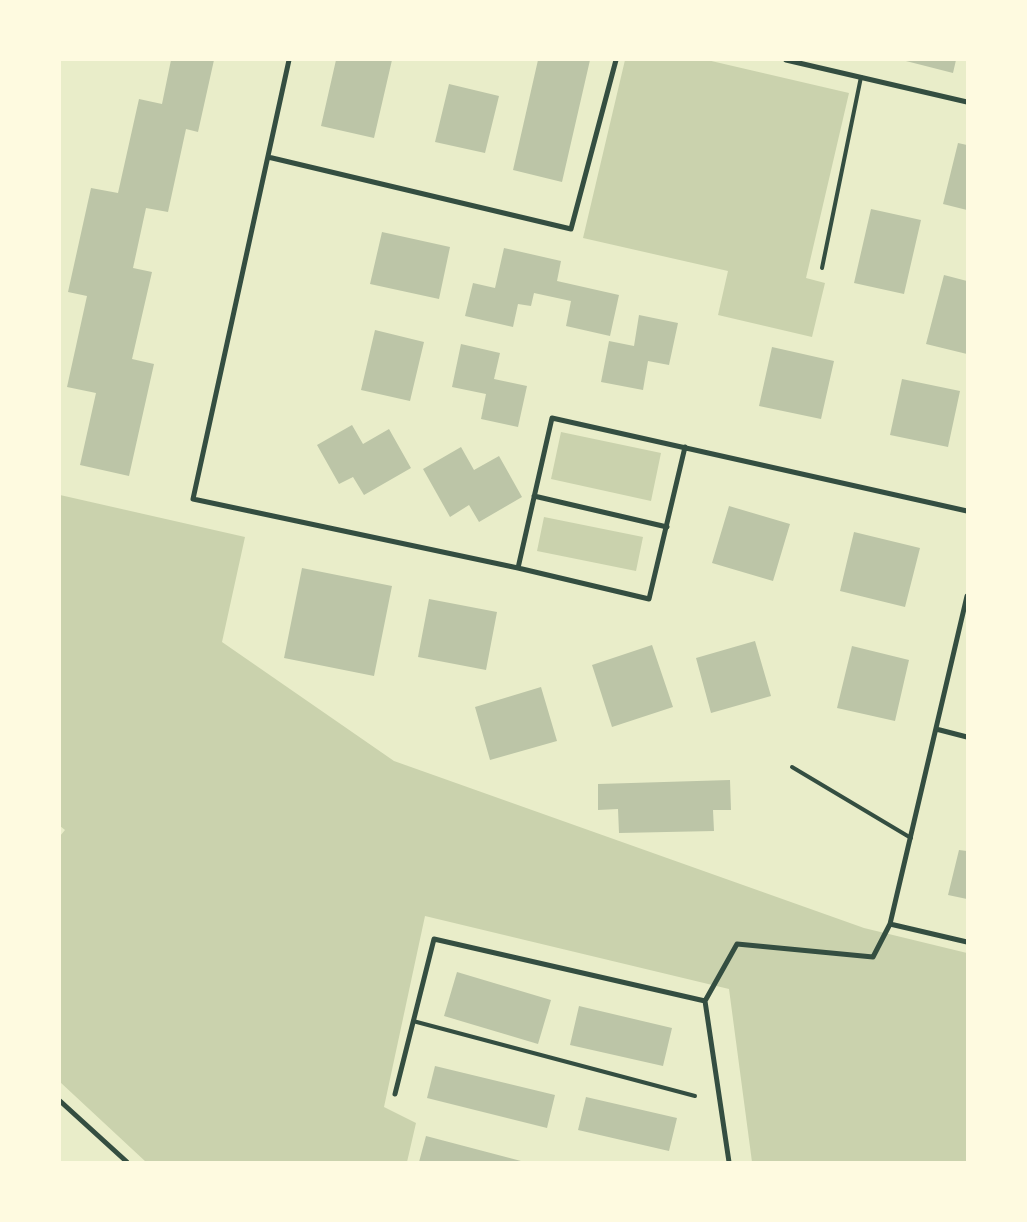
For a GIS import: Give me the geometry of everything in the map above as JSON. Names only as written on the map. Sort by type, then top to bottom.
[{"type":"street","points":[[289,60],[193,499],[518,568],[649,599],[685,447]]},
{"type":"street","points":[[268,157],[571,229],[616,60]]},
{"type":"street","points":[[786,60],[967,102]]},
{"type":"street","points":[[518,568],[552,418],[967,511]]},
{"type":"street","points":[[534,496],[667,527]]},
{"type":"street","points":[[729,1162],[705,1001],[736,944],[873,957],[890,924],[967,596]]},
{"type":"street","points":[[936,730],[967,737]]},
{"type":"street","points":[[890,924],[967,942]]},
{"type":"street","points":[[395,1094],[434,939],[705,1001]]},
{"type":"street","points":[[60,1101],[127,1162]]},
{"type":"lane","points":[[822,268],[861,77]]},
{"type":"lane","points":[[792,767],[911,838]]},
{"type":"lane","points":[[413,1021],[696,1096]]},
{"type":"green space","points":[[625,60],[707,60],[849,93],[806,278],[825,283],[812,337],[718,315],[728,271],[583,238]]},
{"type":"green space","points":[[561,432],[661,453],[651,501],[551,479]]},
{"type":"green space","points":[[60,495],[245,537],[222,642],[394,761],[864,928],[967,953],[967,1162],[752,1162],[729,989],[425,916],[384,1107],[416,1123],[407,1162],[146,1162],[60,1082],[60,836],[65,830],[60,826]]},
{"type":"green space","points":[[544,517],[643,537],[636,571],[537,551]]},
{"type":"building","points":[[171,60],[214,60],[198,132],[186,129],[168,212],[146,208],[133,268],[152,272],[132,359],[154,364],[129,476],[80,465],[96,393],[67,387],[87,296],[68,292],[91,188],[118,193],[139,99],[162,104]]},
{"type":"building","points":[[336,60],[392,60],[374,138],[321,126]]},
{"type":"building","points":[[538,60],[590,60],[562,182],[513,170]]},
{"type":"building","points":[[902,60],[956,60],[953,73]]},
{"type":"building","points":[[449,84],[499,96],[485,153],[435,142]]},
{"type":"building","points":[[958,143],[967,145],[967,210],[943,204]]},
{"type":"building","points":[[871,209],[921,220],[904,294],[854,283]]},
{"type":"building","points":[[382,232],[450,247],[439,299],[370,284]]},
{"type":"building","points":[[504,248],[561,261],[557,281],[619,295],[610,336],[566,326],[571,301],[534,293],[531,306],[518,304],[513,327],[465,316],[473,283],[495,288]]},
{"type":"building","points":[[944,275],[967,281],[967,354],[926,344]]},
{"type":"building","points":[[639,315],[678,323],[669,365],[648,361],[643,390],[601,382],[609,341],[634,346]]},
{"type":"building","points":[[375,330],[424,342],[410,401],[361,390]]},
{"type":"building","points":[[461,344],[500,353],[494,379],[527,386],[518,427],[481,419],[486,394],[452,387]]},
{"type":"building","points":[[772,347],[834,361],[821,419],[759,406]]},
{"type":"building","points":[[902,379],[960,391],[948,447],[890,435]]},
{"type":"building","points":[[352,425],[363,444],[389,429],[411,468],[364,495],[353,477],[339,484],[317,445]]},
{"type":"building","points":[[461,447],[474,470],[499,456],[522,497],[479,522],[469,505],[450,517],[423,469]]},
{"type":"building","points":[[729,506],[790,524],[773,581],[712,563]]},
{"type":"building","points":[[854,532],[920,548],[905,607],[840,591]]},
{"type":"building","points":[[302,568],[392,586],[374,676],[284,658]]},
{"type":"building","points":[[429,599],[497,612],[486,670],[418,657]]},
{"type":"building","points":[[755,641],[771,696],[711,713],[696,658]]},
{"type":"building","points":[[652,645],[673,707],[612,727],[592,665]]},
{"type":"building","points":[[852,646],[909,660],[895,721],[837,708]]},
{"type":"building","points":[[541,687],[557,741],[490,760],[475,707]]},
{"type":"building","points":[[730,780],[731,810],[713,810],[714,831],[619,833],[618,809],[598,810],[598,784]]},
{"type":"building","points":[[959,850],[967,851],[967,899],[948,895]]},
{"type":"building","points":[[457,972],[551,1000],[538,1044],[444,1016]]},
{"type":"building","points":[[579,1006],[672,1028],[663,1066],[570,1045]]},
{"type":"building","points":[[435,1066],[555,1095],[547,1128],[427,1098]]},
{"type":"building","points":[[586,1097],[677,1118],[669,1151],[578,1130]]},
{"type":"building","points":[[426,1136],[521,1161],[521,1162],[419,1162]]}]
